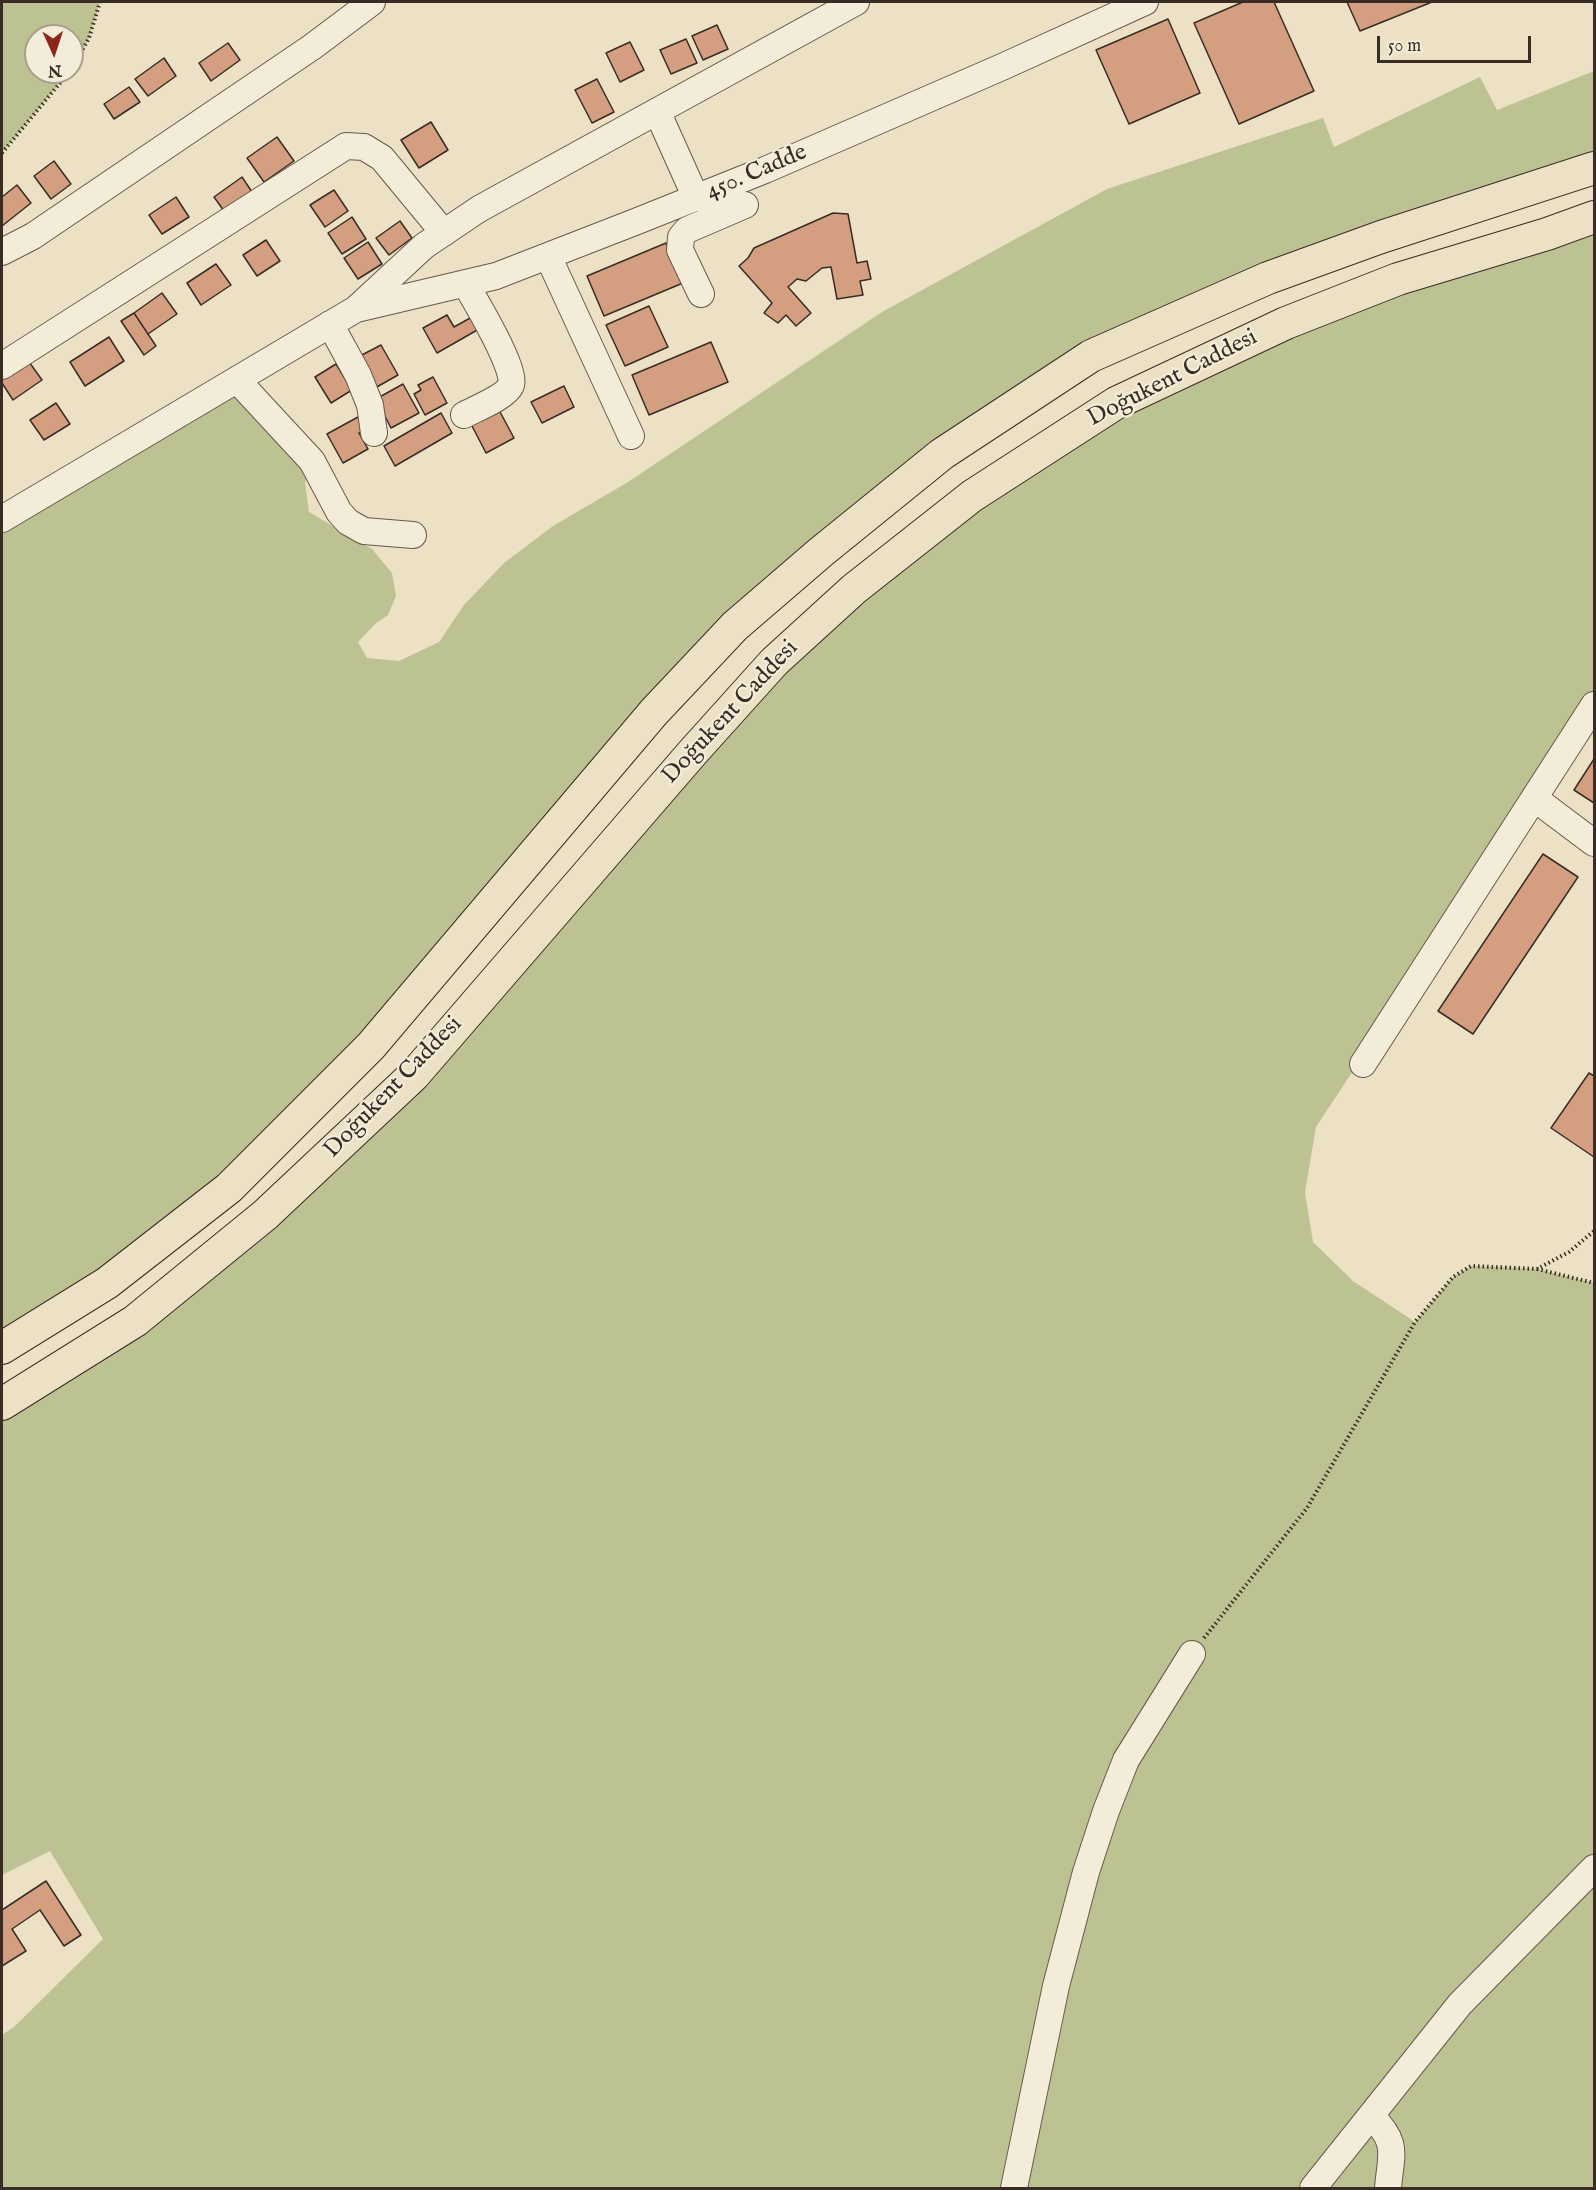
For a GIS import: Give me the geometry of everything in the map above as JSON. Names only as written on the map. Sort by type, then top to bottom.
[{"type":"main road","name":"Doğukent Caddesi","points":[[2,1348],[108,1283],[230,1188],[371,1046],[654,712],[735,626],[820,552],[942,454],[1091,356],[1268,278],[1381,237],[1594,168]]},
{"type":"main road","name":"Doğukent Caddesi","points":[[2,1404],[135,1321],[273,1208],[414,1075],[685,761],[774,662],[854,589],[972,496],[1116,403],[1286,322],[1398,279],[1594,218]]},
{"type":"street","points":[[2,252],[33,236],[273,73],[372,2]]},
{"type":"street","points":[[2,519],[356,309],[424,246],[479,209],[856,2]]},
{"type":"street","name":"450. Cadde","points":[[356,309],[496,276],[696,198],[741,193],[991,72],[1145,2]]},
{"type":"street","points":[[657,111],[696,198]]},
{"type":"street","points":[[2,366],[346,147],[364,147],[382,158],[444,232]]},
{"type":"street","points":[[702,244],[740,215],[741,193]]},
{"type":"street","points":[[701,294],[680,250],[681,237],[687,230],[741,193]]},
{"type":"street","points":[[548,256],[631,436]]},
{"type":"street","points":[[464,415],[505,393],[512,384],[511,374],[501,350],[465,283]]},
{"type":"street","points":[[330,324],[358,375],[370,405],[374,433]]},
{"type":"street","points":[[237,380],[312,461],[339,512],[348,522],[364,531],[413,535]]},
{"type":"street","points":[[1363,1064],[1594,705]]},
{"type":"street","points":[[1534,798],[1594,843]]},
{"type":"street","points":[[1014,2188],[1056,1986],[1086,1872],[1106,1811],[1125,1760],[1192,1654]]},
{"type":"street","points":[[1313,2188],[1460,2004],[1594,1868]]},
{"type":"street","points":[[1371,2116],[1382,2126],[1390,2139],[1392,2153],[1388,2188]]},
{"type":"path","points":[[84,47],[100,2]]},
{"type":"path","points":[[2,153],[60,84]]},
{"type":"path","points":[[1537,1269],[1569,1252],[1594,1232]]},
{"type":"path","points":[[1192,1654],[1307,1508],[1415,1322],[1453,1277],[1471,1266],[1537,1269],[1594,1283]]},
{"type":"green space","points":[[2,2],[100,2],[84,47],[84,24],[24,24],[24,84],[59,84],[2,153]]},
{"type":"green space","points":[[1594,71],[1594,168],[1091,356],[821,552],[229,1188],[2,1348],[2,519],[237,380],[312,461],[305,483],[309,512],[372,549],[392,573],[396,596],[388,615],[375,624],[358,642],[367,658],[399,661],[439,642],[464,605],[504,563],[553,526],[628,482],[882,312],[1107,189],[1323,118],[1334,147],[1480,77],[1497,110]]},
{"type":"green space","points":[[1594,217],[1594,705],[1316,1127],[1305,1192],[1313,1242],[1353,1281],[1415,1322],[1453,1277],[1471,1266],[1537,1269],[1594,1283],[1594,2188],[2,2188],[2,2035],[14,2027],[103,1939],[50,1851],[2,1875],[2,1404],[265,1215],[774,662],[1116,403]]},
{"type":"building","points":[[1243,2],[1274,2],[1314,91],[1239,124],[1194,23]]},
{"type":"building","points":[[1347,2],[1432,2],[1360,31]]},
{"type":"building","points":[[1168,19],[1200,93],[1129,124],[1096,50]]},
{"type":"building","points":[[717,25],[728,49],[703,60],[692,36]]},
{"type":"building","points":[[686,39],[697,63],[671,74],[660,50]]},
{"type":"building","points":[[630,42],[644,70],[620,82],[606,53]]},
{"type":"building","points":[[228,43],[240,60],[211,81],[199,63]]},
{"type":"building","points":[[164,58],[176,76],[148,96],[135,79]]},
{"type":"building","points":[[597,79],[614,112],[592,123],[575,90]]},
{"type":"building","points":[[129,87],[140,102],[114,119],[104,104]]},
{"type":"building","points":[[431,122],[448,150],[419,168],[401,140]]},
{"type":"building","points":[[277,137],[294,161],[264,182],[247,158]]},
{"type":"building","points":[[54,161],[71,184],[51,199],[34,176]]},
{"type":"building","points":[[242,177],[252,192],[224,211],[214,197]]},
{"type":"building","points":[[17,185],[31,203],[2,226],[2,197]]},
{"type":"building","points":[[334,190],[348,211],[325,227],[310,205]]},
{"type":"building","points":[[176,197],[189,217],[162,234],[149,215]]},
{"type":"building","points":[[833,213],[848,214],[857,263],[867,261],[871,279],[860,281],[863,295],[837,299],[831,267],[822,268],[806,281],[797,279],[788,287],[811,313],[796,326],[786,315],[778,323],[764,313],[772,303],[739,266],[754,248]]},
{"type":"building","points":[[352,217],[366,239],[342,254],[328,233]]},
{"type":"building","points":[[400,221],[412,238],[389,255],[376,238]]},
{"type":"building","points":[[266,240],[280,261],[257,276],[243,255]]},
{"type":"building","points":[[368,242],[382,264],[358,279],[344,258]]},
{"type":"building","points":[[666,243],[683,283],[604,316],[587,276]]},
{"type":"building","points":[[216,264],[231,285],[201,305],[187,283]]},
{"type":"building","points":[[162,293],[177,314],[148,334],[134,313]]},
{"type":"building","points":[[649,306],[668,347],[625,366],[606,325]]},
{"type":"building","points":[[134,313],[156,346],[144,355],[121,321]]},
{"type":"building","points":[[447,315],[454,327],[472,317],[479,329],[437,353],[423,328]]},
{"type":"building","points":[[109,337],[124,361],[85,386],[70,362]]},
{"type":"building","points":[[711,342],[728,382],[649,415],[632,375]]},
{"type":"building","points":[[381,345],[398,375],[375,388],[358,357]]},
{"type":"building","points":[[27,359],[42,380],[13,400],[2,383],[2,377]]},
{"type":"building","points":[[336,364],[352,390],[331,403],[315,377]]},
{"type":"building","points":[[433,377],[447,403],[425,415],[414,394],[421,390],[418,385]]},
{"type":"building","points":[[403,384],[419,413],[391,428],[376,399]]},
{"type":"building","points":[[564,386],[574,407],[542,423],[531,402]]},
{"type":"building","points":[[56,403],[70,424],[44,440],[30,420]]},
{"type":"building","points":[[499,410],[514,438],[486,453],[471,424]]},
{"type":"building","points":[[441,413],[452,433],[395,466],[384,446]]},
{"type":"building","points":[[358,417],[365,430],[359,433],[368,449],[343,463],[327,434]]},
{"type":"building","points":[[1594,759],[1594,803],[1574,790]]},
{"type":"building","points":[[1543,854],[1578,877],[1473,1034],[1438,1011]]},
{"type":"building","points":[[1589,1073],[1594,1076],[1594,1157],[1551,1128]]},
{"type":"building","points":[[46,1881],[81,1935],[64,1946],[40,1910],[12,1929],[26,1951],[2,1966],[2,1910]]}]
